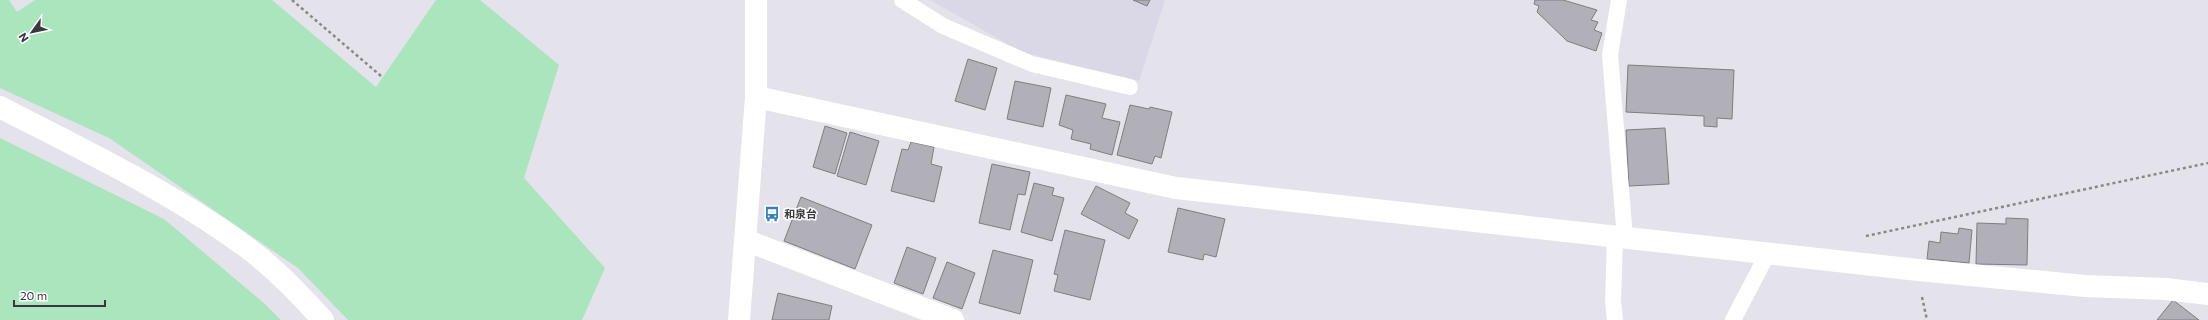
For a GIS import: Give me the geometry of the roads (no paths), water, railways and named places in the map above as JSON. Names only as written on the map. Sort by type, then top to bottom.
[{"type":"street","points":[[739,320],[756,97],[756,0]]},
{"type":"street","points":[[756,97],[1176,188],[1620,238],[2085,286],[2166,289],[2208,294]]},
{"type":"street","points":[[0,107],[92,154],[192,211],[252,252],[280,275],[323,320]]},
{"type":"street","points":[[745,240],[953,320]]},
{"type":"lane","points":[[902,0],[943,26],[1032,64],[1130,87]]},
{"type":"lane","points":[[1615,320],[1613,302],[1620,238],[1610,55],[1619,0]]},
{"type":"lane","points":[[1733,320],[1768,253]]},
{"type":"place","name":"和泉台","points":[[772,214]]}]
